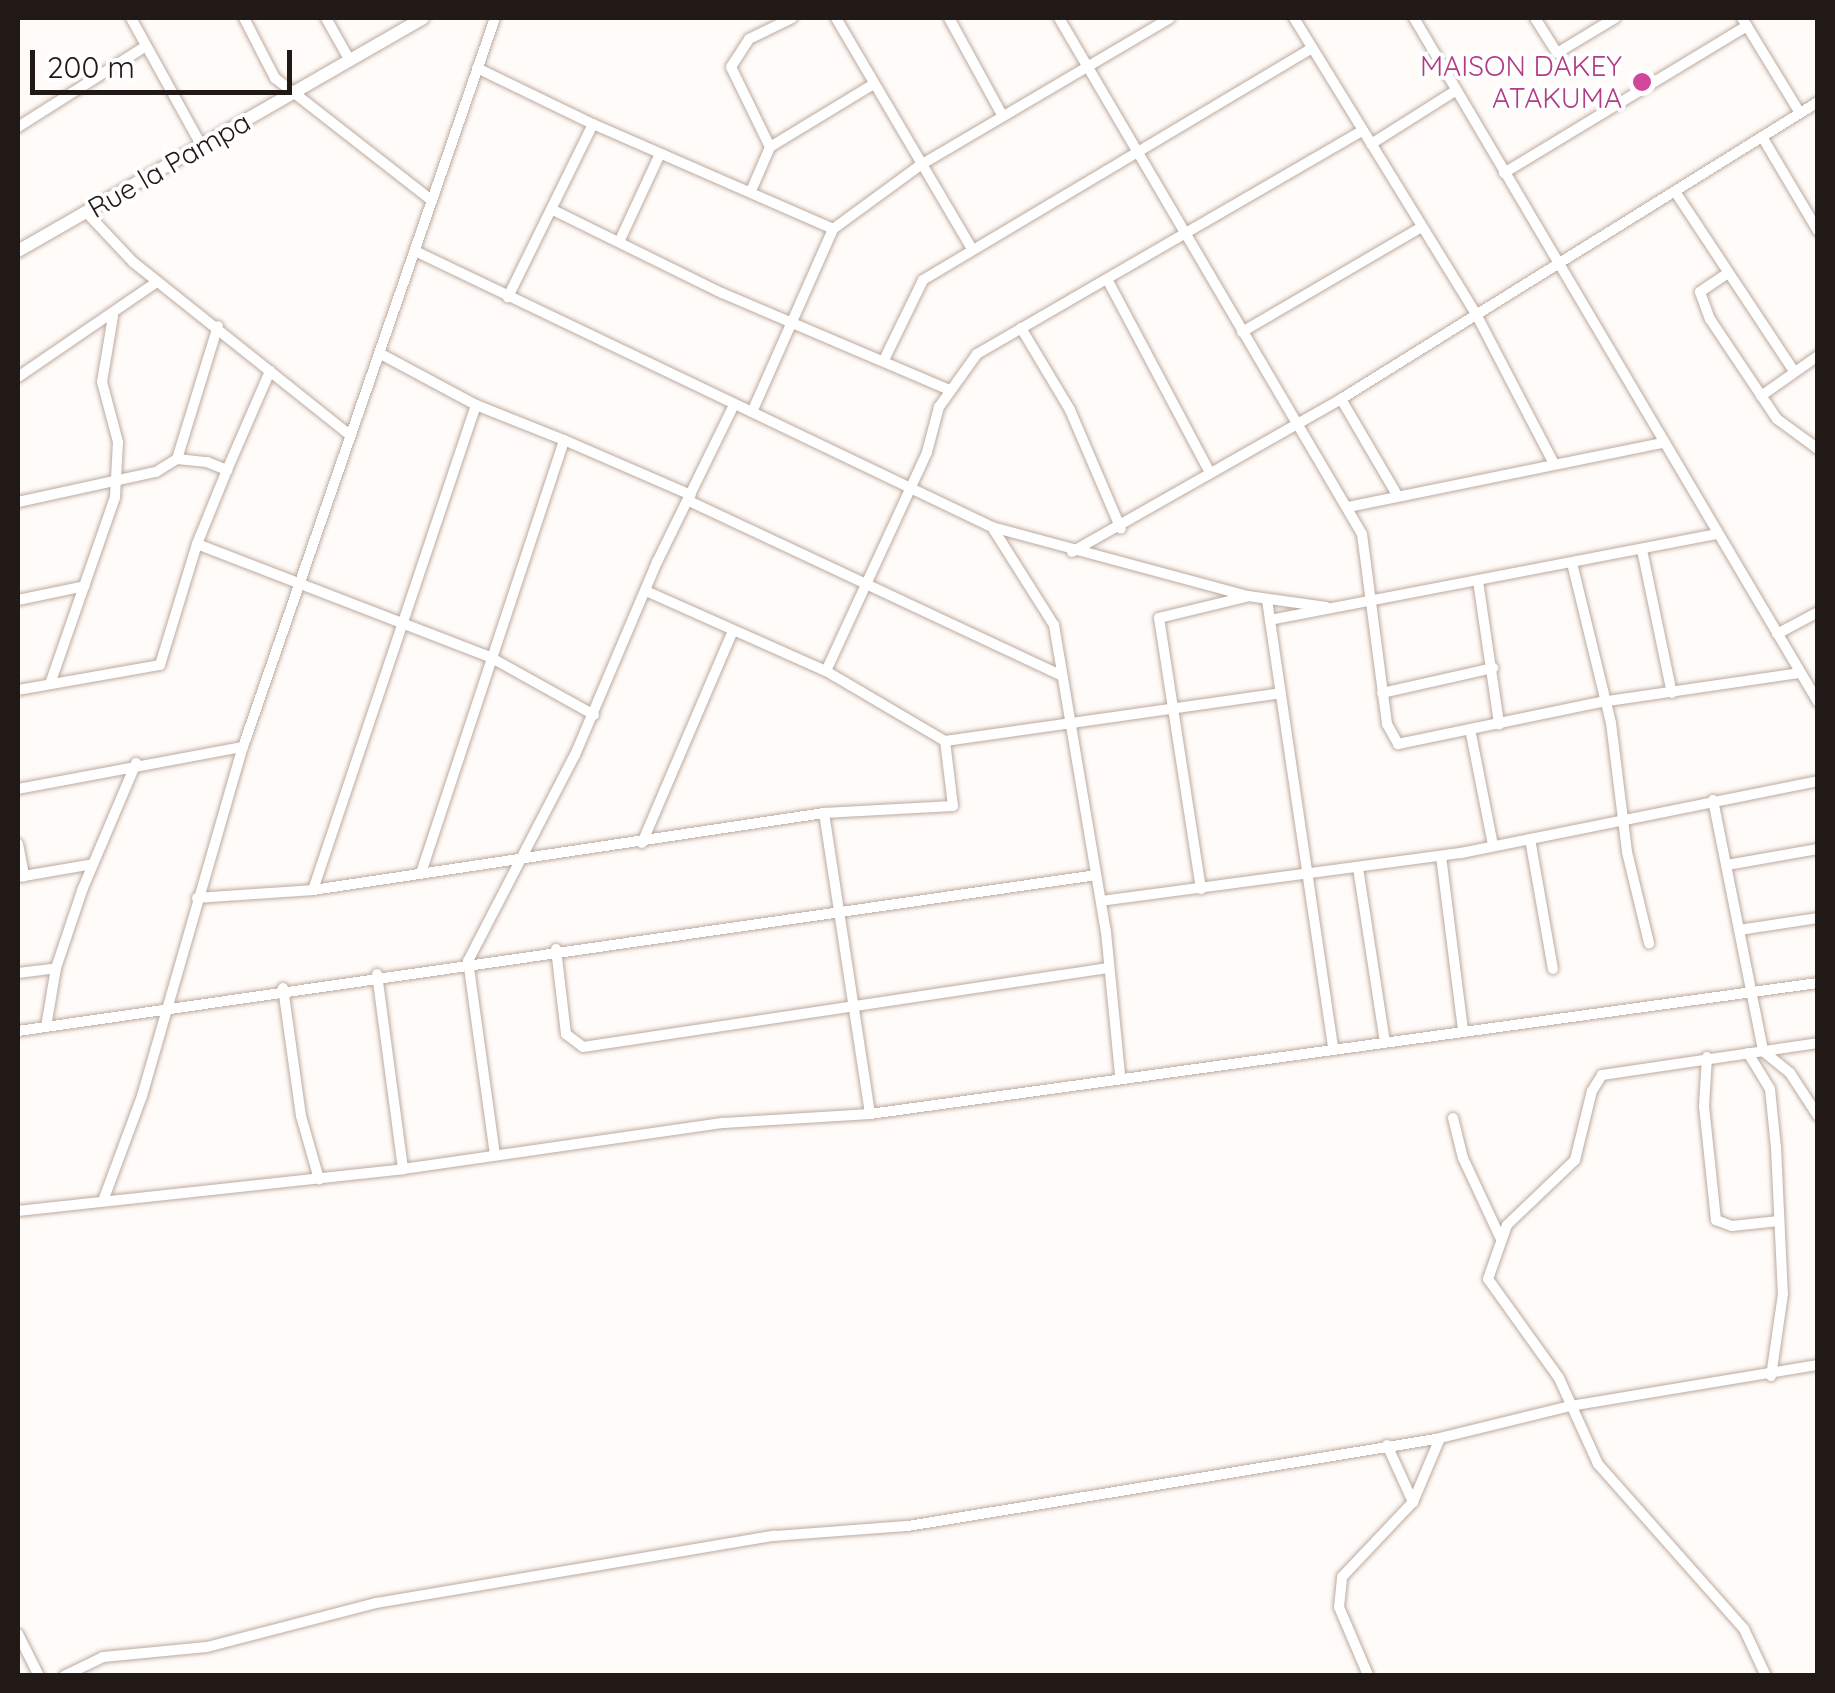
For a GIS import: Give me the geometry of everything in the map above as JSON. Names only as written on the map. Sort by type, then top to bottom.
[{"type":"street","points":[[130,18],[201,145]]},
{"type":"street","points":[[244,18],[275,78],[430,199]]},
{"type":"street","points":[[326,18],[349,59]]},
{"type":"street","name":"Rue la Pampa","points":[[18,251],[423,18]]},
{"type":"street","points":[[103,1200],[243,747],[430,199],[496,18]]},
{"type":"street","points":[[770,147],[731,67],[749,39],[792,18]]},
{"type":"street","points":[[836,18],[919,166],[971,247]]},
{"type":"street","points":[[948,18],[1002,115]]},
{"type":"street","points":[[1059,18],[1362,534],[1382,693],[1389,732],[1398,744],[1470,734],[1601,702],[1799,673]]},
{"type":"street","points":[[752,412],[832,229],[919,166],[1170,18]]},
{"type":"street","points":[[1294,18],[1360,132],[1476,314],[1554,464]]},
{"type":"street","points":[[1414,18],[1662,443],[1816,697]]},
{"type":"street","points":[[1536,18],[1557,52],[1614,18]]},
{"type":"street","points":[[1504,173],[1744,22],[1800,113]]},
{"type":"street","points":[[18,127],[146,46]]},
{"type":"street","points":[[884,360],[923,280],[971,247],[1312,48]]},
{"type":"street","points":[[477,68],[593,124],[832,229]]},
{"type":"street","points":[[751,191],[770,147],[872,86]]},
{"type":"street","points":[[1371,144],[1455,91]]},
{"type":"street","points":[[1072,552],[1121,529],[1341,399],[1556,263],[1764,140],[1818,102]]},
{"type":"street","points":[[508,296],[555,211],[593,124]]},
{"type":"street","points":[[826,671],[868,585],[949,390],[976,354],[1360,132]]},
{"type":"street","points":[[1764,140],[1816,224]]},
{"type":"street","points":[[620,240],[660,154]]},
{"type":"street","points":[[1676,192],[1793,370]]},
{"type":"street","points":[[555,211],[793,323],[949,390]]},
{"type":"street","points":[[86,212],[157,282],[218,326],[350,435]]},
{"type":"street","points":[[1242,332],[1422,227]]},
{"type":"street","points":[[415,251],[992,527],[1072,552],[1248,596],[1326,607]]},
{"type":"street","points":[[1728,273],[1700,292],[1710,319],[1761,396],[1818,450]]},
{"type":"street","points":[[1107,278],[1210,473]]},
{"type":"street","points":[[18,376],[113,316],[157,282]]},
{"type":"street","points":[[50,684],[116,482],[118,442],[102,382],[113,316]]},
{"type":"street","points":[[177,460],[218,326]]},
{"type":"street","points":[[1021,328],[1070,410],[1121,529]]},
{"type":"street","points":[[379,354],[476,405],[690,498],[1060,674]]},
{"type":"street","points":[[1761,396],[1818,356]]},
{"type":"street","points":[[18,690],[160,665],[196,544],[270,372]]},
{"type":"street","points":[[1341,399],[1396,495]]},
{"type":"street","points":[[495,1155],[468,960],[594,715],[646,591],[734,404]]},
{"type":"street","points":[[313,890],[476,405]]},
{"type":"street","points":[[421,873],[564,440]]},
{"type":"street","points":[[1348,507],[1662,443]]},
{"type":"street","points":[[18,502],[116,482],[177,460],[227,470]]},
{"type":"street","points":[[992,527],[1054,625],[1101,901],[1120,1076]]},
{"type":"street","points":[[1270,620],[1368,598],[1478,581],[1718,534]]},
{"type":"street","points":[[196,544],[301,580],[400,626],[490,658],[594,715]]},
{"type":"street","points":[[1642,550],[1672,693]]},
{"type":"street","points":[[1572,562],[1601,702],[1611,723],[1622,817],[1649,944]]},
{"type":"street","points":[[1478,581],[1499,724]]},
{"type":"street","points":[[18,600],[85,586]]},
{"type":"street","points":[[646,591],[732,633],[826,671],[945,741],[1280,693]]},
{"type":"street","points":[[1201,889],[1158,618],[1248,596]]},
{"type":"street","points":[[1267,600],[1333,1046]]},
{"type":"street","points":[[1777,634],[1818,612]]},
{"type":"street","points":[[642,842],[732,633]]},
{"type":"street","points":[[1382,693],[1493,668]]},
{"type":"street","points":[[1470,734],[1493,846]]},
{"type":"street","points":[[197,898],[313,890],[824,813],[953,806],[945,741]]},
{"type":"street","points":[[18,789],[136,763],[243,747]]},
{"type":"street","points":[[46,1027],[56,968],[93,864],[136,763]]},
{"type":"street","points":[[1101,901],[1310,877],[1441,856],[1818,781]]},
{"type":"street","points":[[1714,800],[1747,992],[1763,1051],[1790,1073],[1818,1116]]},
{"type":"street","points":[[824,813],[843,911],[852,1002],[870,1114]]},
{"type":"street","points":[[1530,839],[1553,969]]},
{"type":"street","points":[[18,844],[21,877],[93,864]]},
{"type":"street","points":[[1727,865],[1818,849]]},
{"type":"street","points":[[1441,856],[1463,1030]]},
{"type":"street","points":[[1358,868],[1384,1042]]},
{"type":"street","points":[[18,1030],[468,960],[1096,875]]},
{"type":"street","points":[[1739,930],[1818,918]]},
{"type":"street","points":[[556,948],[566,1034],[583,1046],[852,1002],[1108,968]]},
{"type":"street","points":[[18,973],[56,968]]},
{"type":"street","points":[[377,974],[403,1169]]},
{"type":"street","points":[[18,1212],[403,1169],[724,1123],[870,1114],[1333,1046],[1818,984]]},
{"type":"street","points":[[283,988],[301,1116],[319,1179]]},
{"type":"street","points":[[1766,1676],[1744,1629],[1598,1464],[1552,1366],[1488,1279],[1500,1237],[1519,1210],[1574,1160],[1592,1091],[1602,1075],[1818,1042]]},
{"type":"street","points":[[1748,1053],[1770,1090],[1783,1294],[1771,1376]]},
{"type":"street","points":[[1706,1058],[1704,1106],[1716,1220],[1732,1226],[1779,1221]]},
{"type":"street","points":[[1453,1118],[1468,1171],[1500,1237]]},
{"type":"street","points":[[64,1676],[104,1657],[206,1646],[376,1603],[774,1536],[908,1526],[1440,1438],[1570,1406],[1771,1376],[1818,1365]]},
{"type":"street","points":[[1368,1676],[1339,1606],[1342,1577],[1413,1502],[1440,1438]]},
{"type":"street","points":[[1387,1445],[1413,1502]]},
{"type":"street","points":[[18,1634],[39,1676]]},
{"type":"place","name":"MAISON DAKEY ATAKUMA","points":[[1642,82]]}]
